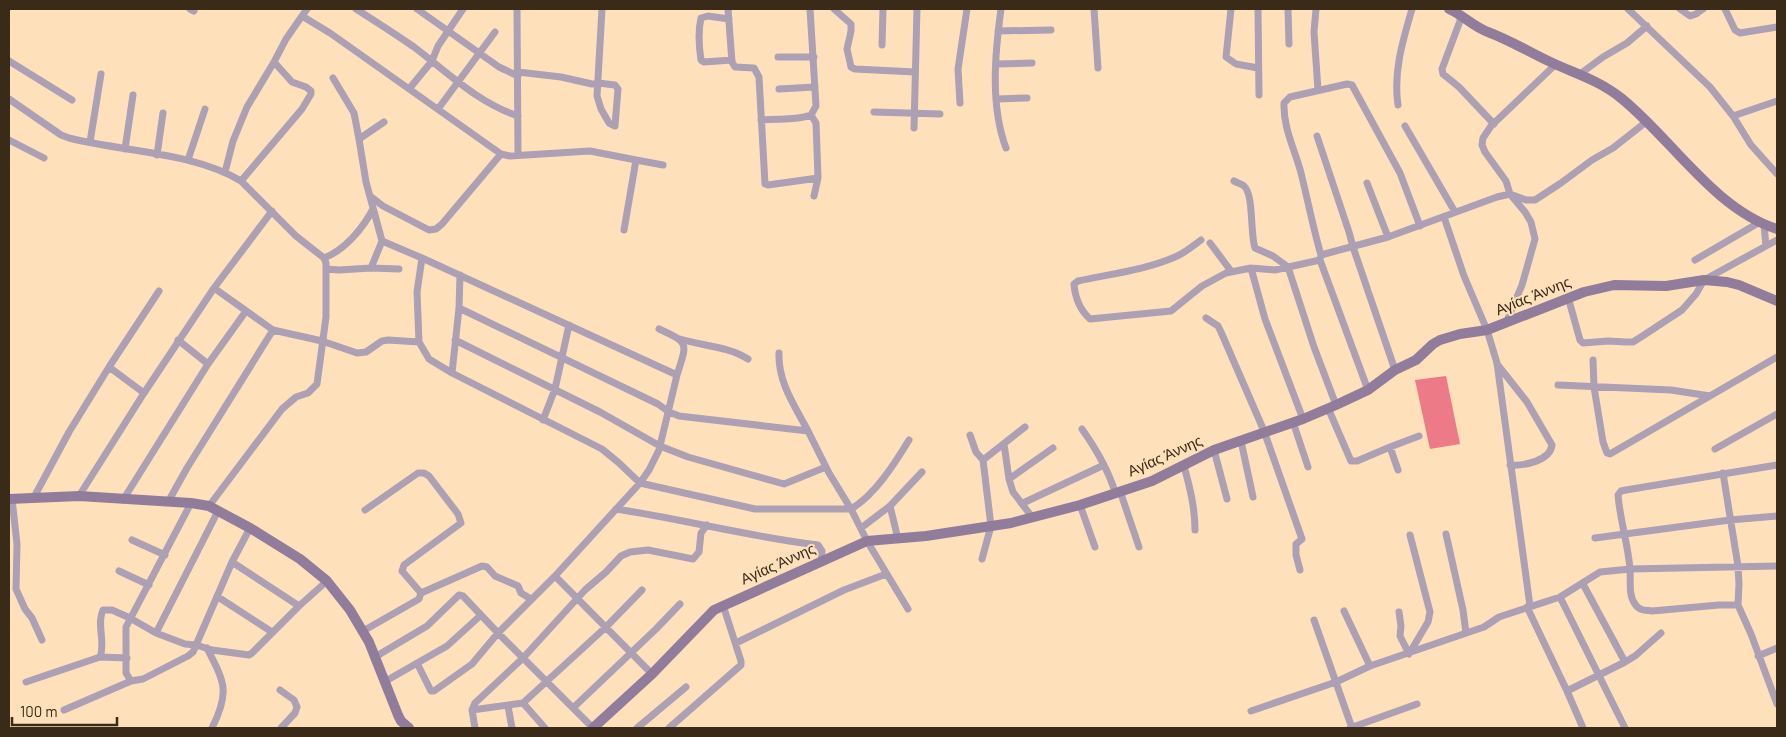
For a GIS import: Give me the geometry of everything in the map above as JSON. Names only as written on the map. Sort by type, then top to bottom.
[{"type":"street","points":[[225,172],[233,141],[247,107],[286,39],[307,9]]},
{"type":"street","points":[[356,9],[413,47],[494,107],[518,116]]},
{"type":"street","points":[[417,9],[499,67],[518,74],[561,77],[592,84],[598,83],[615,85],[618,89],[615,126],[609,124],[598,101],[598,83],[602,9]]},
{"type":"street","points":[[410,89],[432,61],[438,46],[463,9]]},
{"type":"street","points":[[517,9],[518,155]]},
{"type":"street","points":[[728,9],[732,60],[735,67],[754,68],[758,72],[765,184],[818,178]]},
{"type":"street","points":[[761,120],[800,118],[811,115],[816,109],[810,9]]},
{"type":"street","points":[[834,9],[850,24],[851,31],[847,48],[851,67],[855,70],[915,72]]},
{"type":"street","points":[[882,45],[883,9]]},
{"type":"street","points":[[914,128],[917,9]]},
{"type":"street","points":[[960,103],[958,69],[967,9]]},
{"type":"street","points":[[1001,9],[996,64],[997,100],[1000,132],[1006,148]]},
{"type":"street","points":[[1094,9],[1098,68]]},
{"type":"street","points":[[1231,9],[1226,57],[1236,64],[1258,68]]},
{"type":"street","points":[[1258,9],[1259,94]]},
{"type":"street","points":[[1288,9],[1289,44]]},
{"type":"street","points":[[1316,9],[1314,32],[1318,90]]},
{"type":"street","points":[[1398,105],[1398,69],[1401,47],[1412,9]]},
{"type":"street","points":[[1449,9],[1481,28],[1580,74],[1611,91],[1632,107],[1682,160],[1713,188],[1762,223],[1777,229]]},
{"type":"street","points":[[1629,9],[1698,75],[1733,116],[1751,145],[1777,174]]},
{"type":"street","points":[[1680,9],[1690,16],[1703,9]]},
{"type":"street","points":[[1725,9],[1734,30],[1740,33],[1777,27]]},
{"type":"street","points":[[1460,14],[1460,21],[1442,69],[1443,74],[1459,87],[1494,124]]},
{"type":"street","points":[[302,16],[330,33],[501,154],[510,156],[590,151],[663,165]]},
{"type":"street","points":[[730,18],[708,16],[702,18],[700,23],[700,54],[701,60],[704,62],[732,60]]},
{"type":"street","points":[[1580,74],[1603,57],[1627,43],[1647,26]]},
{"type":"street","points":[[998,31],[1051,30]]},
{"type":"street","points":[[438,109],[495,32]]},
{"type":"street","points":[[778,57],[814,57]]},
{"type":"street","points":[[9,61],[72,100]]},
{"type":"street","points":[[241,181],[302,109],[312,94],[306,87],[292,82],[274,62]]},
{"type":"street","points":[[996,64],[1032,63]]},
{"type":"street","points":[[1506,323],[1522,285],[1534,239],[1531,222],[1510,194],[1506,181],[1485,152],[1482,145],[1483,138],[1494,124],[1556,64]]},
{"type":"street","points":[[90,142],[101,74]]},
{"type":"street","points":[[333,78],[354,113],[366,182],[382,241],[371,268]]},
{"type":"street","points":[[1368,390],[1321,258],[1300,171],[1285,122],[1284,103],[1290,97],[1347,84],[1352,85],[1400,173],[1420,226]]},
{"type":"street","points":[[779,88],[815,87]]},
{"type":"street","points":[[125,149],[133,95]]},
{"type":"street","points":[[997,100],[1027,98]]},
{"type":"street","points":[[9,99],[61,135],[188,160],[209,165],[225,172],[241,181],[296,236],[324,258],[326,269],[326,317],[317,384],[308,393],[296,397],[282,409],[213,509],[156,633]]},
{"type":"street","points":[[1733,116],[1777,101]]},
{"type":"street","points":[[188,160],[206,109]]},
{"type":"street","points":[[874,112],[940,114]]},
{"type":"street","points":[[157,155],[163,113]]},
{"type":"street","points":[[811,115],[816,123],[818,178],[814,196]]},
{"type":"street","points":[[359,139],[384,122]]},
{"type":"street","points":[[1201,240],[1178,256],[1164,261],[1078,281],[1074,284],[1074,293],[1079,304],[1090,319],[1167,312],[1174,309],[1187,297],[1215,278],[1231,271],[1251,268],[1275,270],[1321,258],[1388,238],[1490,199],[1510,194],[1526,200],[1535,200],[1562,183],[1592,160],[1613,148],[1646,122]]},
{"type":"street","points":[[1405,126],[1455,212]]},
{"type":"street","points":[[1317,136],[1395,370]]},
{"type":"street","points":[[9,140],[44,158]]},
{"type":"street","points":[[370,196],[384,206],[429,230],[436,229],[451,215],[501,154]]},
{"type":"street","points":[[624,230],[636,160]]},
{"type":"street","points":[[1234,181],[1244,186],[1248,192],[1255,248],[1273,256],[1288,267],[1351,461],[1357,461],[1419,436]]},
{"type":"street","points":[[1367,183],[1388,238]]},
{"type":"street","points":[[324,258],[338,251],[354,236],[373,209]]},
{"type":"street","points":[[79,496],[178,340],[214,288],[272,212]]},
{"type":"street","points":[[1444,218],[1464,276],[1487,330],[1497,364],[1528,607],[1583,728]]},
{"type":"street","points":[[1762,223],[1766,246]]},
{"type":"street","points":[[1695,260],[1762,223]]},
{"type":"street","points":[[1568,297],[1580,340],[1583,343],[1633,342],[1682,310],[1696,294],[1704,280],[1777,240]]},
{"type":"street","points":[[382,241],[677,375]]},
{"type":"street","points":[[1210,243],[1231,271]]},
{"type":"street","points":[[422,258],[417,292],[419,342],[429,359],[452,373],[602,450],[620,463],[640,483],[755,509],[851,509],[861,503],[873,490],[909,440]]},
{"type":"street","points":[[1251,268],[1266,319],[1303,419]]},
{"type":"street","points":[[326,269],[399,269]]},
{"type":"street","points":[[452,373],[459,308],[460,276]]},
{"type":"street","name":"Αγίας Άννης","points":[[593,728],[652,674],[707,616],[724,605],[867,541],[926,536],[990,526],[1080,505],[1118,492],[1184,466],[1214,450],[1332,407],[1368,390],[1395,370],[1416,360],[1440,340],[1460,334],[1487,330],[1568,297],[1614,285],[1666,286],[1704,280],[1739,285],[1777,301]]},
{"type":"street","points":[[214,288],[272,330],[361,353],[366,352],[382,341],[419,342]]},
{"type":"street","points":[[33,499],[69,432],[109,367],[160,291]]},
{"type":"street","points":[[459,308],[658,404],[678,416],[808,431]]},
{"type":"street","points":[[123,500],[208,364],[246,311]]},
{"type":"street","points":[[1206,318],[1218,326],[1264,431],[1302,539],[1296,544],[1296,555],[1300,570]]},
{"type":"street","points":[[543,420],[555,389],[569,325]]},
{"type":"street","points":[[659,329],[680,339],[706,347],[734,352],[748,359]]},
{"type":"street","points":[[168,502],[272,330]]},
{"type":"street","points":[[417,663],[431,691],[446,684],[472,664],[498,633],[555,576],[640,483],[652,465],[660,446],[684,349],[680,339]]},
{"type":"street","points":[[178,340],[208,364]]},
{"type":"street","points":[[456,340],[600,412],[660,446],[688,457],[784,484],[826,466]]},
{"type":"street","points":[[779,353],[782,380],[867,541],[908,609]]},
{"type":"street","points":[[1593,360],[1594,387],[1605,450],[1610,454],[1777,357]]},
{"type":"street","points":[[1497,364],[1527,402],[1552,445],[1551,451],[1547,456],[1532,462],[1510,465]]},
{"type":"street","points":[[109,367],[144,393]]},
{"type":"street","points":[[1558,385],[1671,390],[1710,396]]},
{"type":"street","points":[[1715,449],[1777,414]]},
{"type":"street","points":[[1293,422],[1308,467]]},
{"type":"street","points":[[983,460],[1025,428]]},
{"type":"street","points":[[1082,429],[1094,445],[1118,492],[1139,547]]},
{"type":"street","points":[[970,435],[976,452],[983,460],[990,526],[982,560]]},
{"type":"street","points":[[1241,441],[1253,497]]},
{"type":"street","points":[[1004,444],[1014,492],[1032,517]]},
{"type":"street","points":[[1390,447],[1398,470]]},
{"type":"street","points":[[1010,478],[1053,448]]},
{"type":"street","points":[[1214,450],[1227,499]]},
{"type":"street","points":[[1023,503],[1104,465]]},
{"type":"street","points":[[1738,605],[1668,610],[1642,610],[1636,607],[1633,602],[1626,535],[1618,495],[1621,491],[1777,465]]},
{"type":"street","points":[[1184,466],[1191,494],[1195,530]]},
{"type":"street","points":[[861,528],[890,506],[922,472]]},
{"type":"street","points":[[365,510],[418,473],[424,473],[429,476],[458,514],[461,523],[402,570],[421,593]]},
{"type":"street","points":[[1723,473],[1738,566],[1738,605],[1751,634],[1758,656],[1774,687],[1777,704]]},
{"type":"street","points":[[42,640],[16,588],[17,544],[10,499],[79,496],[191,504],[213,509],[250,528],[300,559],[338,592],[363,631],[402,721],[409,728]]},
{"type":"street","points":[[131,681],[126,674],[126,627],[191,504]]},
{"type":"street","points":[[1080,505],[1094,547]]},
{"type":"street","points":[[890,506],[898,539]]},
{"type":"street","points":[[616,509],[790,542],[818,545],[822,551],[821,561]]},
{"type":"street","points":[[1596,538],[1730,520],[1777,516]]},
{"type":"street","points":[[475,728],[472,710],[475,703],[523,658],[621,556],[630,552],[648,550],[695,558],[699,552],[701,533],[707,525]]},
{"type":"street","points":[[64,710],[131,681],[143,679],[193,652],[232,562],[250,528]]},
{"type":"street","points":[[1410,534],[1430,612],[1428,622],[1410,654]]},
{"type":"street","points":[[1446,534],[1463,610],[1466,634]]},
{"type":"street","points":[[132,540],[165,556]]},
{"type":"street","points":[[232,562],[299,606]]},
{"type":"street","points":[[363,631],[419,599],[421,593],[482,566],[488,566],[495,576],[518,586],[521,593],[531,599]]},
{"type":"street","points":[[1250,711],[1336,682],[1370,666],[1466,634],[1484,627],[1499,617],[1560,598],[1600,572],[1630,569],[1777,566]]},
{"type":"street","points":[[119,571],[149,585]]},
{"type":"street","points":[[736,643],[836,594],[886,574]]},
{"type":"street","points":[[555,576],[652,674]]},
{"type":"street","points":[[100,657],[103,651],[100,617],[103,610],[112,610],[156,633],[186,644],[249,655],[327,581]]},
{"type":"street","points":[[1583,584],[1625,662]]},
{"type":"street","points":[[472,710],[523,703],[606,627],[642,590]]},
{"type":"street","points":[[375,657],[428,626],[459,595],[463,596],[593,728]]},
{"type":"street","points":[[218,597],[272,632]]},
{"type":"street","points":[[1560,598],[1625,728]]},
{"type":"street","points":[[573,708],[680,604]]},
{"type":"street","points":[[669,728],[739,668],[742,661],[724,605]]},
{"type":"street","points":[[1344,611],[1370,666]]},
{"type":"street","points":[[1399,612],[1400,636],[1410,654]]},
{"type":"street","points":[[384,682],[446,646],[481,615]]},
{"type":"street","points":[[1314,620],[1352,728],[1417,704]]},
{"type":"street","points":[[1567,691],[1635,656],[1661,633]]},
{"type":"street","points":[[207,648],[223,683],[224,696],[221,711],[212,728]]},
{"type":"street","points":[[1758,656],[1777,648]]},
{"type":"street","points":[[26,682],[100,657],[127,658]]},
{"type":"street","points":[[637,728],[686,687]]},
{"type":"street","points":[[280,690],[294,700],[297,707],[295,713],[281,728]]},
{"type":"street","points":[[523,703],[545,728]]},
{"type":"street","points":[[508,706],[512,728]]},
{"type":"shaded area","points":[[1446,376],[1460,444],[1430,449],[1415,380]]}]
